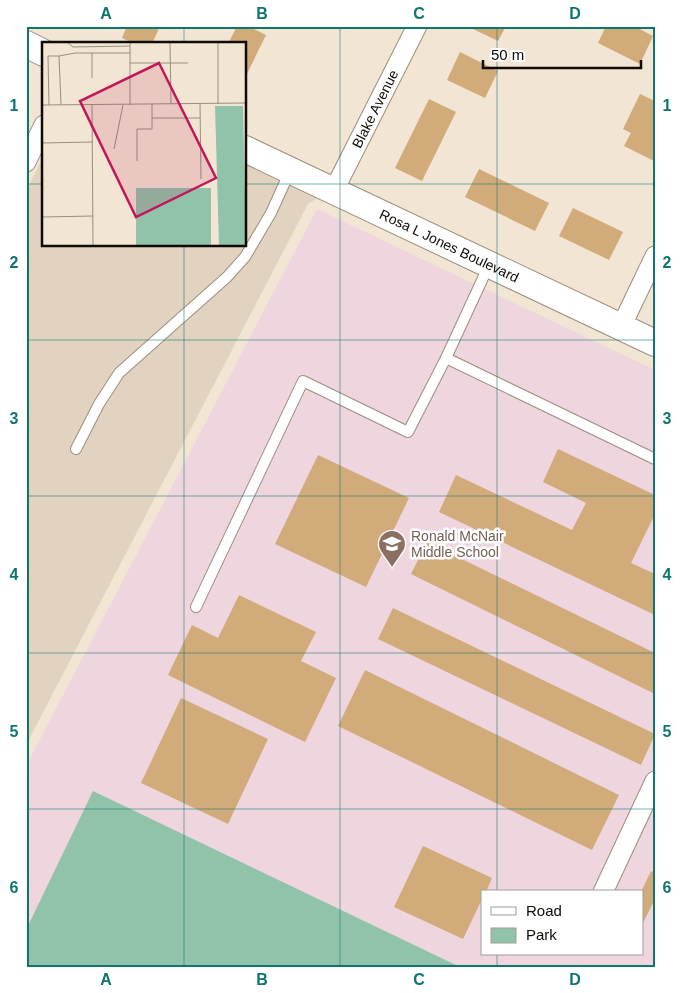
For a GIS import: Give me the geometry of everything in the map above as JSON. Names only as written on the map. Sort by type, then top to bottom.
[{"type":"street","name":"Blake Avenue","points":[[334,190],[417,26]]},
{"type":"street","points":[[26,44],[42,52]]},
{"type":"street","points":[[26,162],[42,129]]},
{"type":"street","name":"Rosa L Jones Boulevard","points":[[246,149],[655,343]]},
{"type":"street","points":[[621,327],[655,256]]},
{"type":"street","points":[[604,890],[655,781]]},
{"type":"lane","points":[[76,449],[99,404],[119,373],[227,277],[245,257],[271,212],[290,170]]},
{"type":"lane","points":[[196,607],[303,381],[408,432],[446,358],[489,264]]},
{"type":"lane","points":[[446,358],[655,459]]},
{"type":"shaded area","points":[[42,159],[42,246],[246,246],[246,162],[324,201],[316,199],[308,204],[26,745],[26,191]]},
{"type":"shaded area","name":"Ronald McNair Middle School","points":[[317,209],[655,370],[655,967],[26,967],[26,766]]},
{"type":"green space","points":[[93,791],[460,967],[26,967],[26,930]]},
{"type":"building","points":[[127,26],[160,26],[153,42],[131,42],[122,38]]},
{"type":"building","points":[[237,26],[248,26],[266,35],[246,76],[246,42],[229,42]]},
{"type":"building","points":[[472,26],[506,26],[498,41],[471,28]]},
{"type":"building","points":[[606,26],[634,26],[653,36],[640,64],[598,43]]},
{"type":"building","points":[[460,52],[498,71],[485,98],[447,80]]},
{"type":"building","points":[[640,94],[655,101],[654,161],[624,146],[631,133],[623,129]]},
{"type":"building","points":[[429,99],[456,112],[422,181],[395,168]]},
{"type":"building","points":[[479,169],[549,203],[535,231],[465,197]]},
{"type":"building","points":[[573,208],[623,232],[609,260],[559,236]]},
{"type":"building","points":[[558,449],[655,495],[655,514],[631,563],[655,574],[655,615],[439,512],[456,475],[572,530],[586,503],[543,482]]},
{"type":"building","points":[[318,455],[409,498],[366,587],[275,544]]},
{"type":"building","points":[[427,542],[655,653],[655,694],[411,574]]},
{"type":"building","points":[[239,595],[316,632],[301,661],[336,678],[305,742],[168,675],[192,625],[218,638]]},
{"type":"building","points":[[393,608],[655,734],[641,765],[378,639]]},
{"type":"building","points":[[365,670],[619,795],[592,850],[338,726]]},
{"type":"building","points":[[181,698],[268,739],[228,824],[141,783]]},
{"type":"building","points":[[423,846],[492,878],[487,890],[481,890],[481,901],[463,939],[394,907]]},
{"type":"building","points":[[651,871],[655,873],[655,899],[644,921],[644,890],[642,890]]},
{"type":"place","name":"Ronald McNair Middle School","points":[[392,568]]}]
